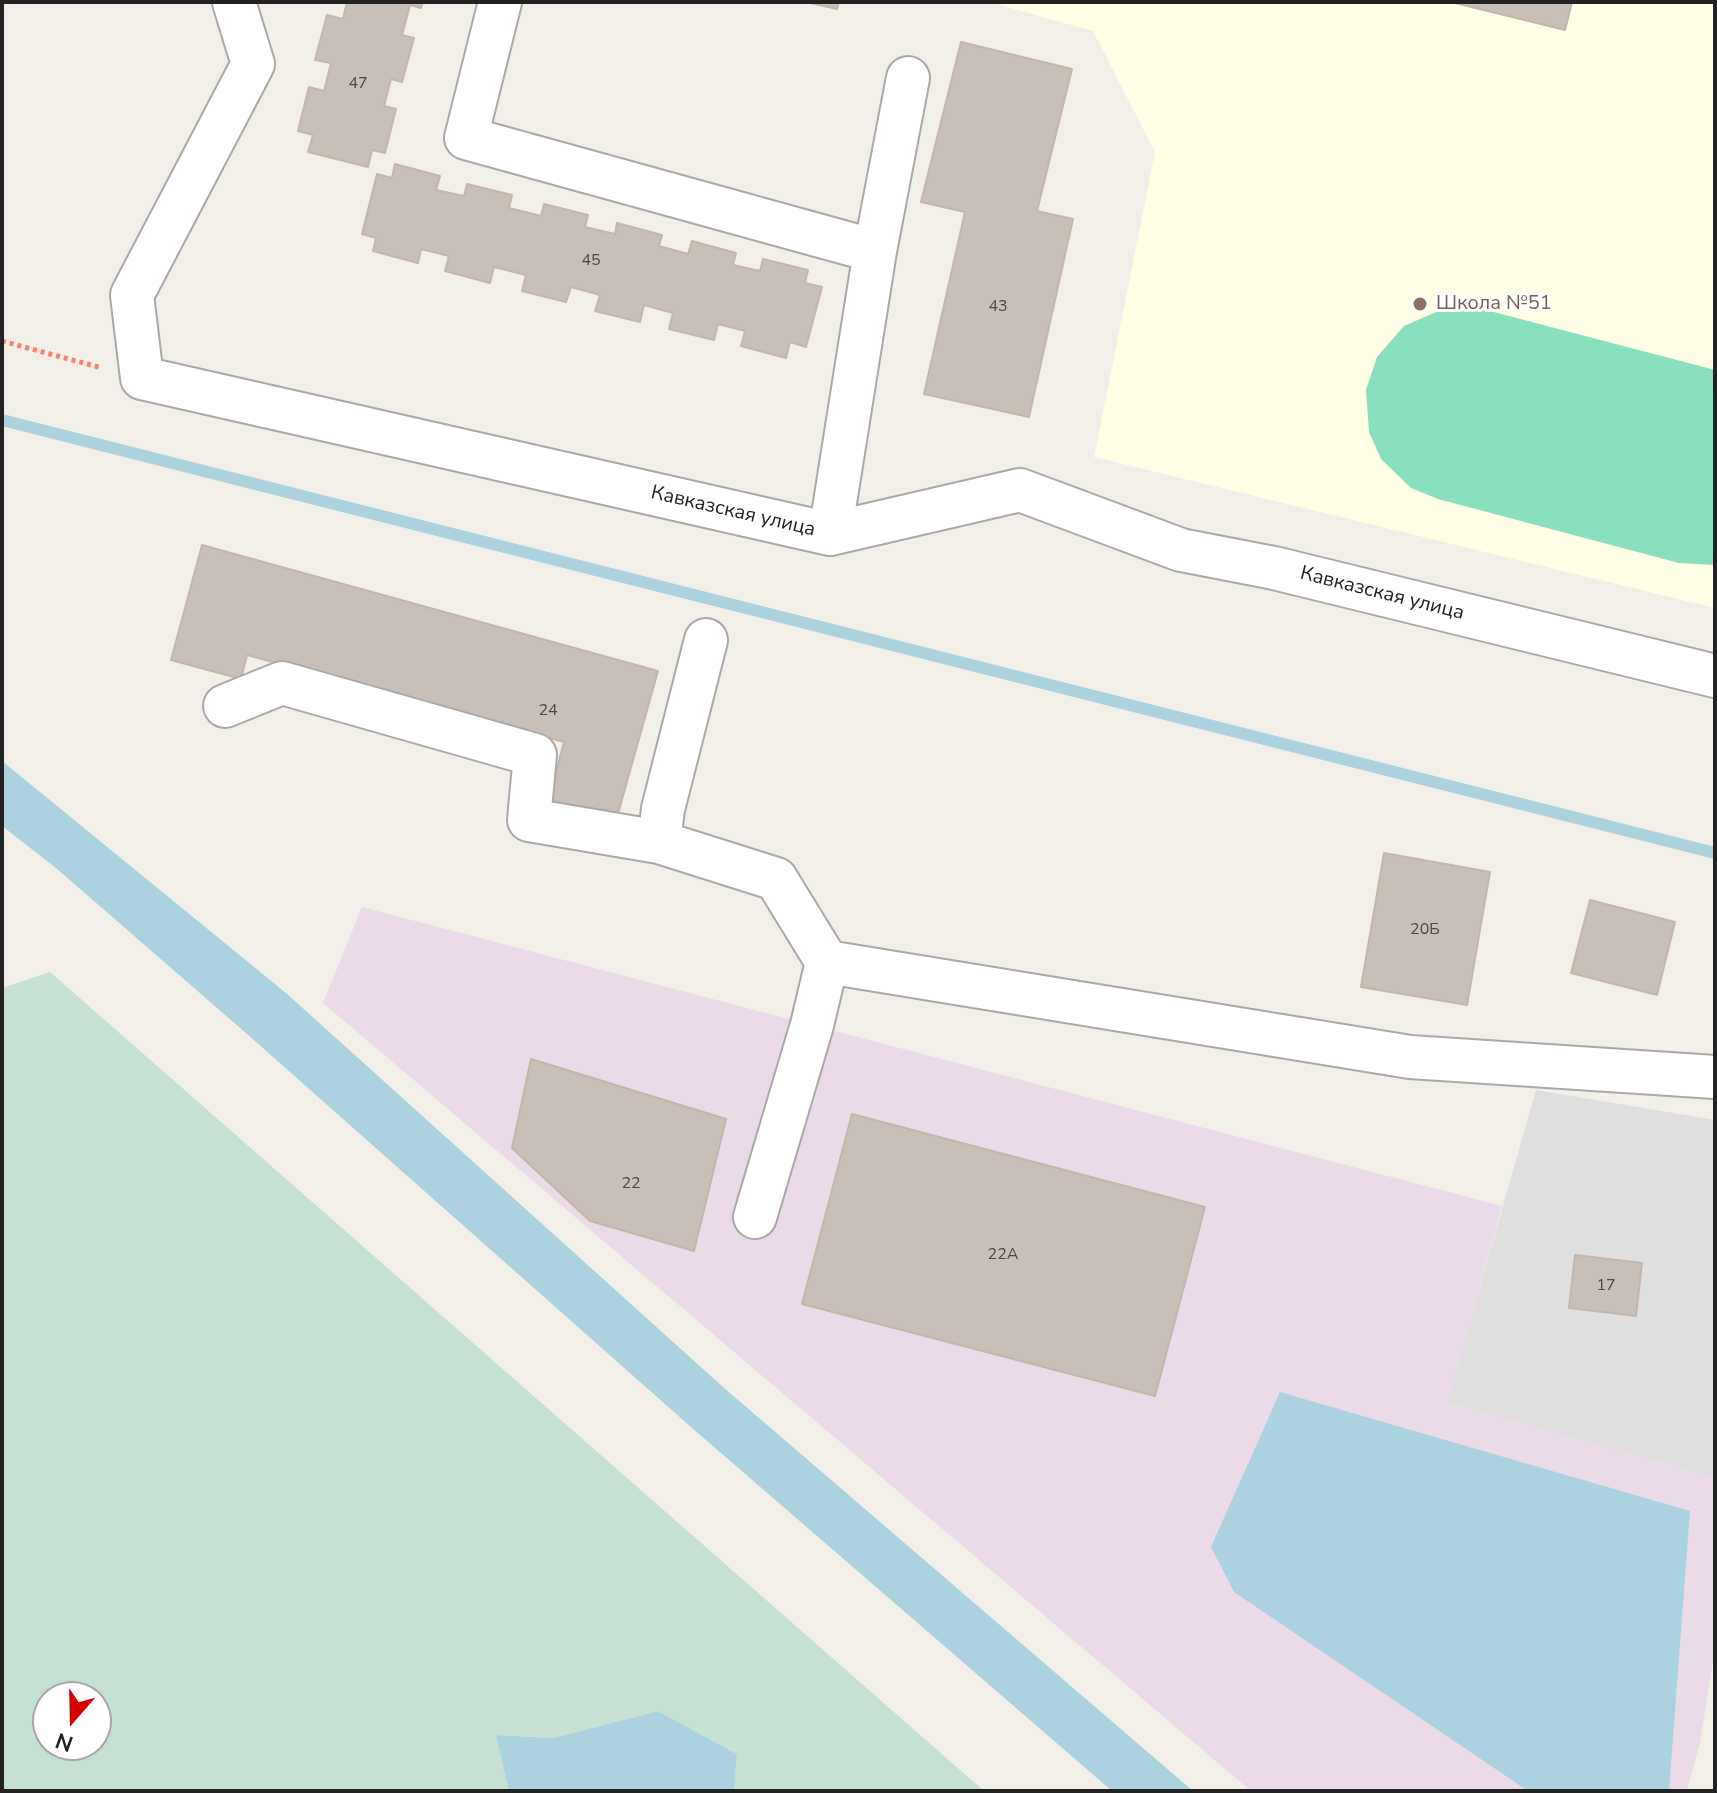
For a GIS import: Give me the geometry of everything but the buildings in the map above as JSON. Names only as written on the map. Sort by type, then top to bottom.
[{"type":"street","points":[[142,378],[132,295],[253,64],[234,2]]},
{"type":"street","points":[[500,2],[466,138],[875,251]]},
{"type":"street","points":[[830,534],[875,251],[908,78]]},
{"type":"street","name":"Кавказская улица","points":[[142,378],[830,534],[1020,490],[1181,550],[1274,568],[1715,676]]},
{"type":"street","points":[[659,842],[663,809],[706,640]]},
{"type":"street","points":[[225,706],[282,683],[535,755],[529,820],[659,842],[776,879],[827,962],[812,1025],[755,1217]]},
{"type":"street","points":[[827,962],[1410,1057],[1715,1077]]},
{"type":"path","points":[[2,341],[142,378]]},
{"type":"shaded area","name":"Школа №51","points":[[989,2],[1715,2],[1715,608],[1094,457],[1155,152],[1093,31]]},
{"type":"shaded area","points":[[362,907],[1502,1206],[1448,1403],[1715,1478],[1715,1648],[1700,1743],[1687,1791],[1251,1791],[323,1003]]},
{"type":"shaded area","points":[[50,972],[984,1791],[734,1791],[737,1754],[658,1711],[553,1738],[497,1735],[509,1791],[2,1791],[2,988]]},
{"type":"shaded area","points":[[1536,1090],[1715,1120],[1715,1478],[1447,1403]]},
{"type":"green space","points":[[1464,307],[1486,310],[1715,370],[1715,565],[1679,563],[1438,499],[1411,488],[1381,459],[1369,432],[1366,390],[1377,357],[1404,326],[1443,309]]},
{"type":"water","points":[[2,761],[286,993],[723,1387],[1193,1791],[1112,1791],[692,1428],[247,1034],[56,868],[2,826]]},
{"type":"water","points":[[1280,1392],[1690,1511],[1669,1791],[1528,1791],[1234,1592],[1211,1547]]},
{"type":"water","points":[[658,1711],[737,1754],[734,1791],[509,1791],[496,1735],[553,1738]]},
{"type":"waterway","points":[[2,420],[1715,853]]},
{"type":"place","name":"Школа №51","points":[[1420,304]]}]
